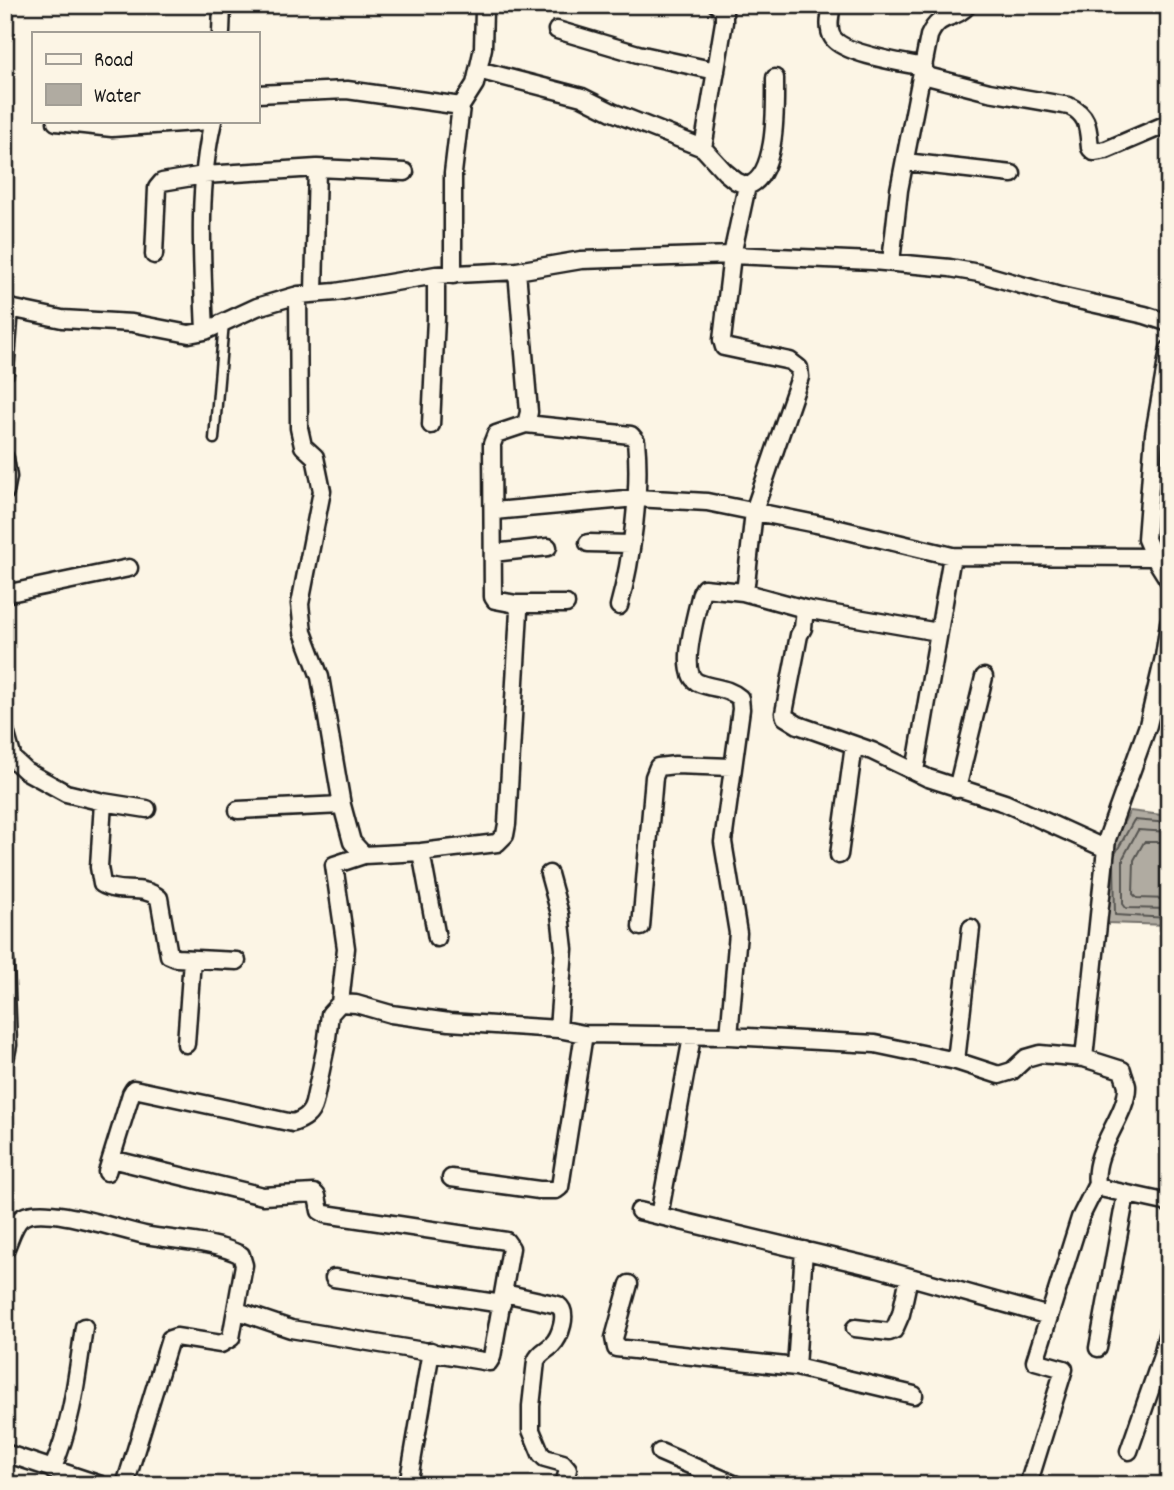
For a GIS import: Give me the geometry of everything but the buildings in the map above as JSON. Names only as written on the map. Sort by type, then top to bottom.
[{"type":"street","points":[[221,32],[222,5]]},
{"type":"street","points":[[453,275],[453,173],[461,106],[475,84],[483,48],[484,10],[490,5]]},
{"type":"street","points":[[703,148],[724,22],[724,9],[717,5]]},
{"type":"street","points":[[832,5],[829,24],[832,37],[838,44],[861,54],[989,92],[1079,110],[1087,121],[1090,148],[1094,152],[1106,150],[1167,124]]},
{"type":"street","points":[[891,262],[892,236],[929,36],[933,26],[947,16],[958,15],[968,5]]},
{"type":"street","points":[[557,30],[638,54],[716,71]]},
{"type":"street","points":[[478,70],[582,97],[612,112],[703,148],[725,172],[747,186]]},
{"type":"street","points":[[743,592],[754,511],[800,377],[799,368],[790,361],[724,347],[722,340],[732,255],[747,186],[758,180],[767,166],[775,125],[775,78]]},
{"type":"street","points":[[259,94],[346,90],[461,106]]},
{"type":"street","points":[[56,122],[112,128],[197,122]]},
{"type":"street","points":[[205,331],[202,251],[204,175],[211,122]]},
{"type":"street","points":[[905,162],[1012,174]]},
{"type":"street","points":[[317,168],[306,294],[299,428],[303,446],[316,457],[322,491],[300,604],[303,632],[320,677],[342,805],[352,842],[364,855]]},
{"type":"street","points":[[154,255],[157,188],[162,182],[204,175],[317,168],[405,172]]},
{"type":"street","points":[[5,373],[8,308],[62,319],[132,323],[190,334],[205,331],[257,307],[306,294],[336,292],[436,275],[517,271],[581,260],[732,255],[943,267],[979,273],[1169,323]]},
{"type":"street","points":[[517,271],[529,412],[526,424]]},
{"type":"street","points":[[431,425],[436,275]]},
{"type":"street","points":[[1169,349],[1154,434],[1146,539],[1169,581]]},
{"type":"street","points":[[566,604],[516,604],[495,600],[493,597],[492,444],[496,434],[526,424],[631,435],[636,441],[635,498],[626,583],[619,606]]},
{"type":"street","points":[[5,458],[8,477],[5,492]]},
{"type":"street","points":[[494,511],[635,498],[706,502],[952,556],[1154,557]]},
{"type":"street","points":[[589,543],[630,544]]},
{"type":"street","points":[[493,553],[548,547]]},
{"type":"street","points":[[915,771],[952,556]]},
{"type":"street","points":[[5,594],[130,568]]},
{"type":"street","points":[[729,1036],[738,933],[723,842],[741,709],[740,698],[732,691],[696,682],[690,677],[687,662],[701,593],[704,588],[743,592],[805,609],[939,632]]},
{"type":"street","points":[[238,1311],[291,1329],[489,1362],[492,1357],[511,1248],[506,1241],[325,1214],[320,1211],[314,1193],[263,1196],[109,1166],[134,1089],[293,1123],[304,1119],[312,1111],[330,1014],[340,1003],[346,948],[334,864],[364,855],[421,852],[497,843],[505,835],[520,626],[516,604]]},
{"type":"street","points":[[805,609],[785,717],[798,725],[872,751],[957,789],[1005,803],[1106,849]]},
{"type":"street","points":[[1084,1058],[1107,839],[1148,725],[1161,706],[1169,623]]},
{"type":"street","points":[[957,789],[984,677]]},
{"type":"street","points":[[5,731],[13,759],[26,771],[66,793],[147,809]]},
{"type":"street","points":[[839,855],[854,745]]},
{"type":"street","points":[[641,928],[654,777],[658,767],[732,767]]},
{"type":"street","points":[[103,802],[99,867],[102,884],[107,887],[154,893],[159,898],[169,955],[176,958],[237,961]]},
{"type":"street","points":[[238,810],[342,805]]},
{"type":"street","points":[[421,852],[437,938]]},
{"type":"street","points":[[549,874],[564,949],[558,1029]]},
{"type":"street","points":[[956,1061],[971,928]]},
{"type":"street","points":[[186,1044],[192,959]]},
{"type":"street","points":[[5,963],[8,1045],[5,1060]]},
{"type":"street","points":[[340,1003],[356,1004],[391,1014],[450,1022],[558,1029],[584,1034],[729,1036],[876,1044],[956,1061],[999,1075],[1012,1071],[1026,1058],[1040,1054],[1084,1058],[1122,1070],[1127,1086],[1125,1100],[1102,1149],[1096,1175],[1097,1184],[1080,1218],[1035,1361],[1065,1369],[1028,1485]]},
{"type":"street","points":[[451,1178],[539,1190],[556,1190],[559,1187],[584,1034]]},
{"type":"street","points":[[659,1216],[692,1037]]},
{"type":"street","points":[[1097,1184],[1105,1189],[1169,1203]]},
{"type":"street","points":[[1098,1348],[1126,1194]]},
{"type":"street","points":[[639,1211],[804,1250],[1049,1316]]},
{"type":"street","points":[[5,1250],[22,1217],[33,1213],[85,1218],[142,1234],[233,1251],[241,1255],[244,1265],[238,1311],[231,1338],[226,1343],[176,1337],[170,1339],[125,1485]]},
{"type":"street","points":[[796,1367],[804,1250]]},
{"type":"street","points":[[855,1328],[889,1332],[894,1330],[901,1314],[909,1277]]},
{"type":"street","points":[[334,1278],[558,1305],[563,1308],[558,1337],[551,1347],[540,1353],[536,1361],[530,1424],[541,1454],[551,1461],[563,1463],[568,1469],[564,1485]]},
{"type":"street","points":[[629,1284],[614,1338],[616,1348],[796,1367],[914,1395]]},
{"type":"street","points":[[52,1470],[64,1445],[70,1420],[84,1327]]},
{"type":"street","points":[[1129,1451],[1165,1360],[1169,1327]]},
{"type":"street","points":[[408,1485],[431,1351]]},
{"type":"street","points":[[5,1452],[100,1485]]},
{"type":"street","points":[[660,1452],[736,1485]]},
{"type":"lane","points":[[214,439],[224,322]]},
{"type":"water","points":[[1130,811],[1169,816],[1169,925],[1107,923],[1107,854]]}]
